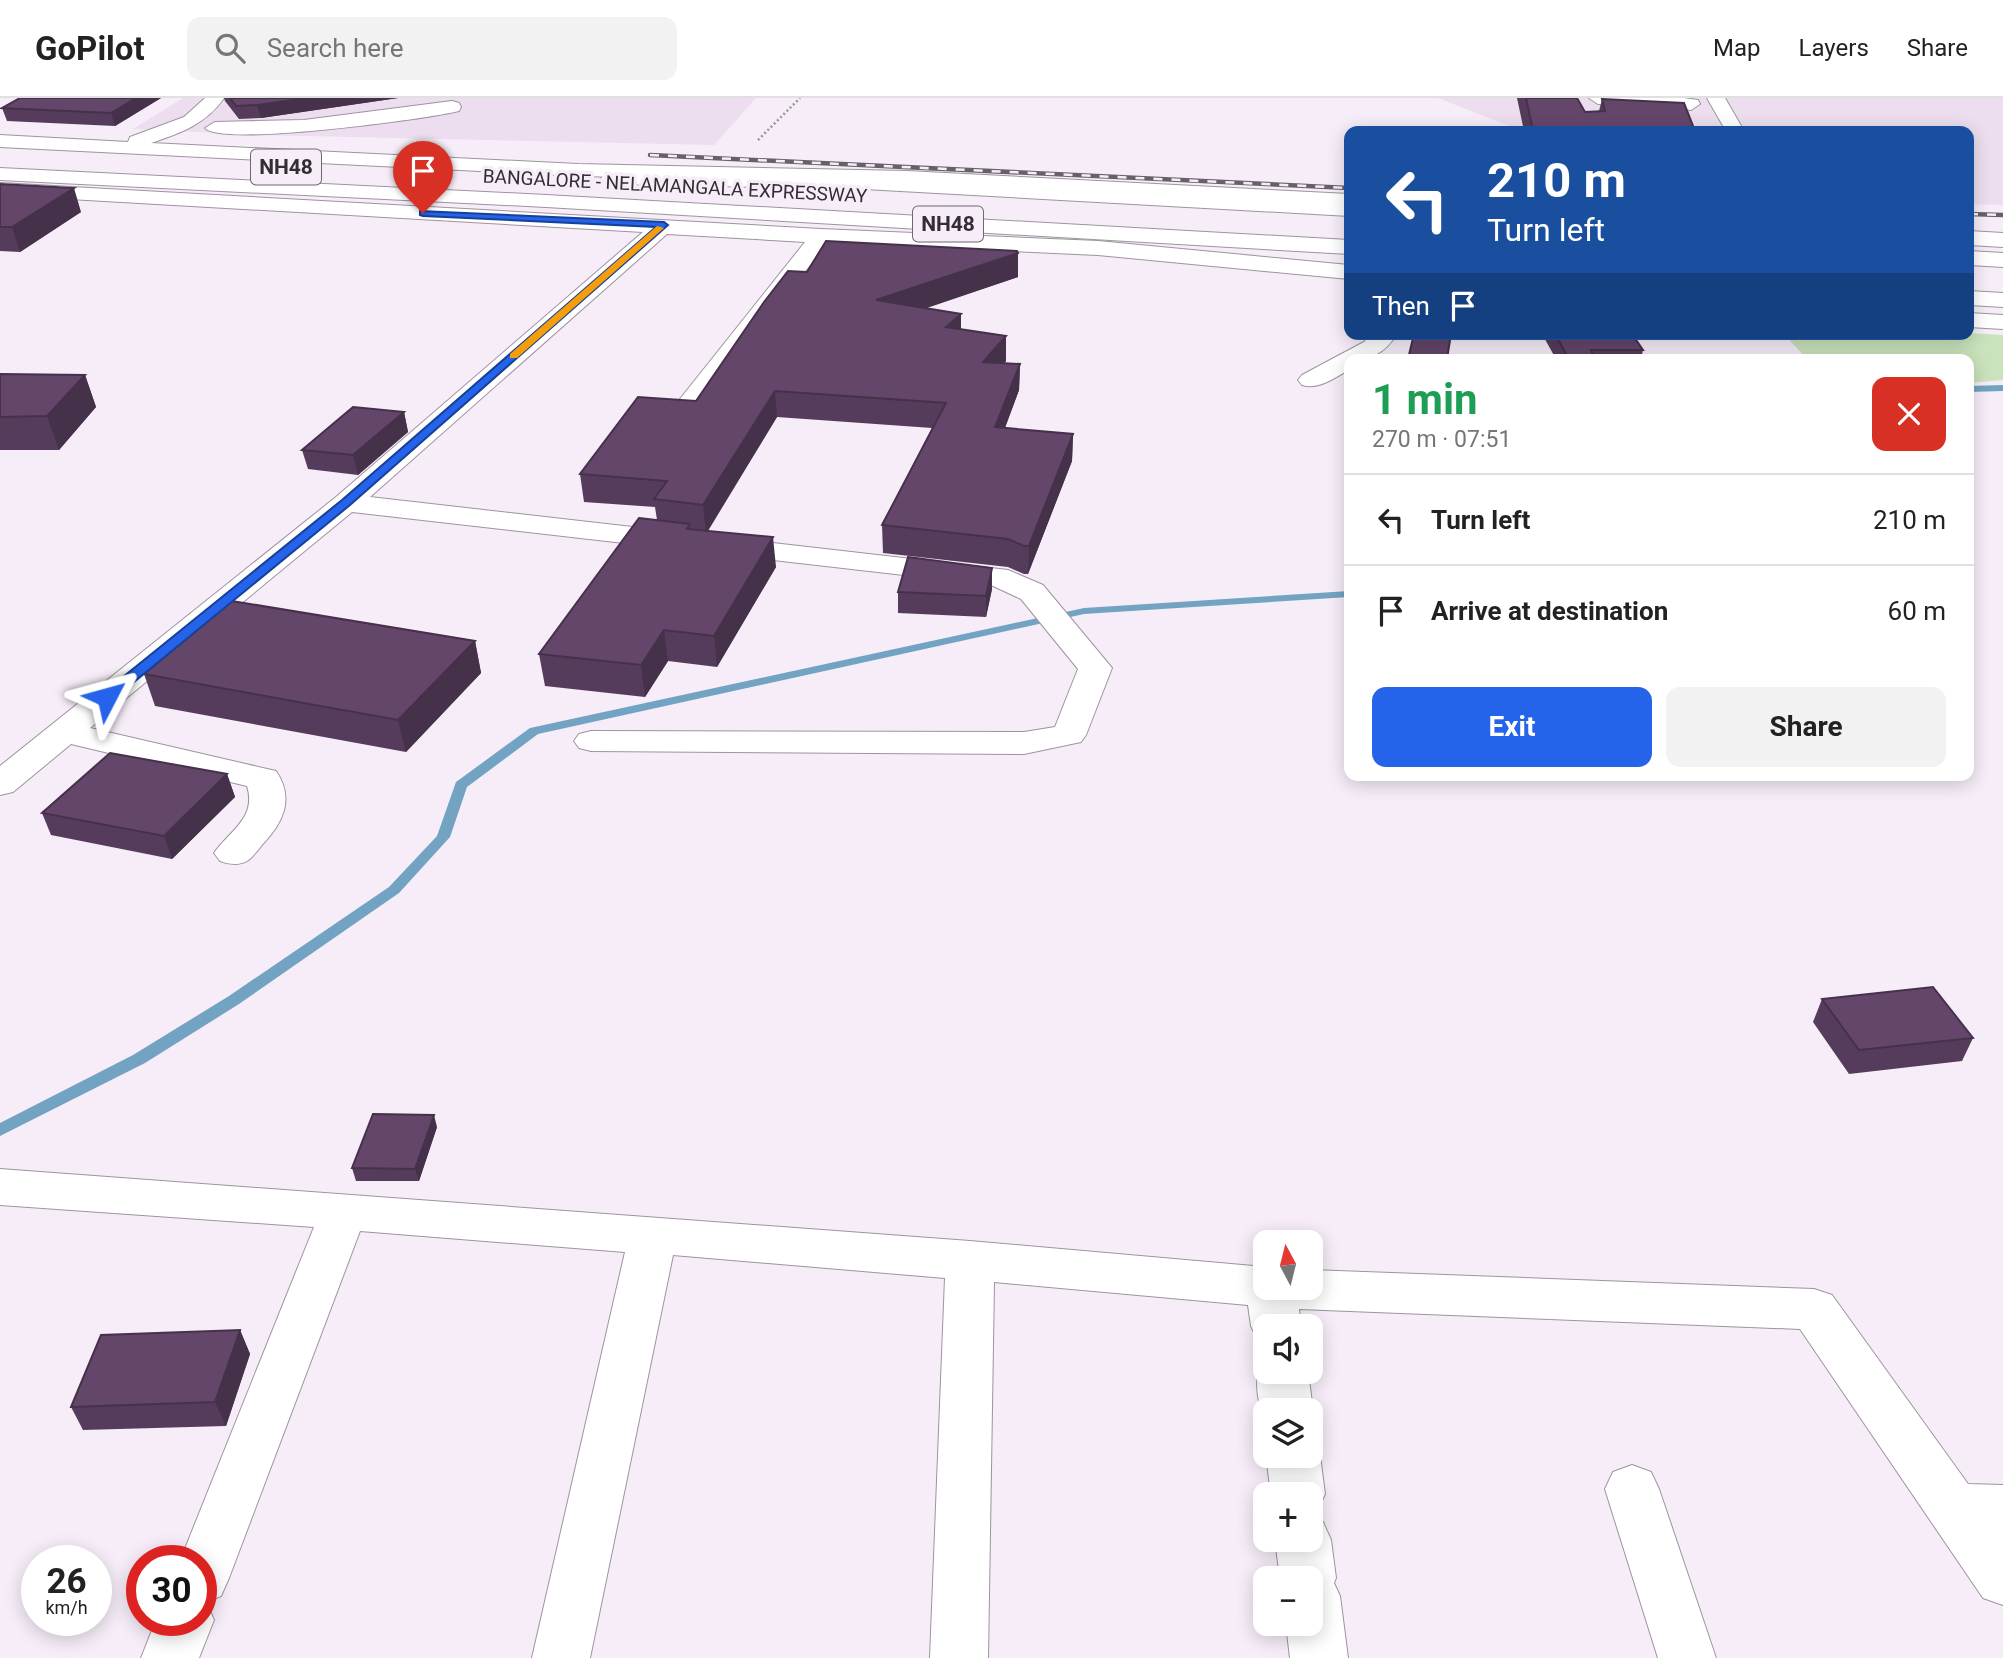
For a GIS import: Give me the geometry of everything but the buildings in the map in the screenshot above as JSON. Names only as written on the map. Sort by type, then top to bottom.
[{"type":"main road","points":[[119,147],[185,124],[205,111],[215,98]]},
{"type":"main road","points":[[1598,98],[1689,101],[1700,122]]},
{"type":"main road","points":[[1716,98],[1732,126]]},
{"type":"main road","points":[[185,124],[246,129],[452,107]]},
{"type":"main road","points":[[103,128],[119,147]]},
{"type":"main road","points":[[0,141],[578,170],[907,177],[1344,200]]},
{"type":"main road","name":"BANGALORE - NELAMANGALA EXPRESSWAY","points":[[0,153],[573,180],[1344,223]]},
{"type":"main road","name":"BANGALORE - NELAMANGALA EXPRESSWAY","points":[[0,174],[546,201],[1344,249]]},
{"type":"main road","points":[[573,180],[864,183],[1344,210]]},
{"type":"main road","points":[[0,189],[821,236],[1098,248],[1344,272]]},
{"type":"main road","points":[[0,784],[346,503],[664,225]]},
{"type":"main road","points":[[689,404],[821,236]]},
{"type":"main road","points":[[1974,238],[2003,240]]},
{"type":"main road","points":[[1974,258],[2003,260]]},
{"type":"main road","points":[[1974,280],[2003,282]]},
{"type":"main road","points":[[1974,298],[2003,300]]},
{"type":"main road","points":[[1974,320],[2003,322]]},
{"type":"main road","points":[[1360,354],[1373,348],[1380,340]]},
{"type":"main road","points":[[1311,380],[1344,362]]},
{"type":"main road","points":[[346,503],[997,577],[1032,592],[1095,668],[1069,735],[1024,743],[591,741]]},
{"type":"main road","points":[[64,732],[263,779],[270,796],[267,816],[233,853]]},
{"type":"main road","points":[[0,1187],[344,1210],[970,1260],[1253,1286]]},
{"type":"main road","points":[[214,1545],[344,1210]]},
{"type":"main road","points":[[561,1658],[653,1235]]},
{"type":"main road","points":[[959,1658],[970,1260]]},
{"type":"main road","points":[[1323,1290],[1814,1309],[1979,1509],[2003,1579]]},
{"type":"main road","points":[[1632,1489],[1687,1658]]},
{"type":"main road","points":[[170,1658],[179,1636]]},
{"type":"main road","points":[[1316,1636],[1319,1658]]},
{"type":"path","points":[[726,173],[800,98]]},
{"type":"shaded area","points":[[183,98],[756,98],[714,145],[258,135],[133,129]]},
{"type":"shaded area","points":[[1438,98],[2003,98],[2003,205],[1974,204],[1974,126],[1509,126]]},
{"type":"green space","points":[[1974,333],[2003,335],[2003,380],[1974,383],[1974,354],[1802,354],[1790,340],[1974,340]]},
{"type":"waterway","points":[[1974,389],[2003,388]]},
{"type":"waterway","points":[[0,1130],[139,1059],[234,1000],[394,890],[443,837],[461,785],[534,731],[1084,611],[1344,594]]},
{"type":"railway","points":[[650,155],[1344,188]]},
{"type":"railway","points":[[1974,214],[2003,215]]},
{"type":"slow traffic","points":[[514,356],[660,228]]},
{"type":"route","points":[[107,697],[346,503],[664,225],[423,213]]}]
